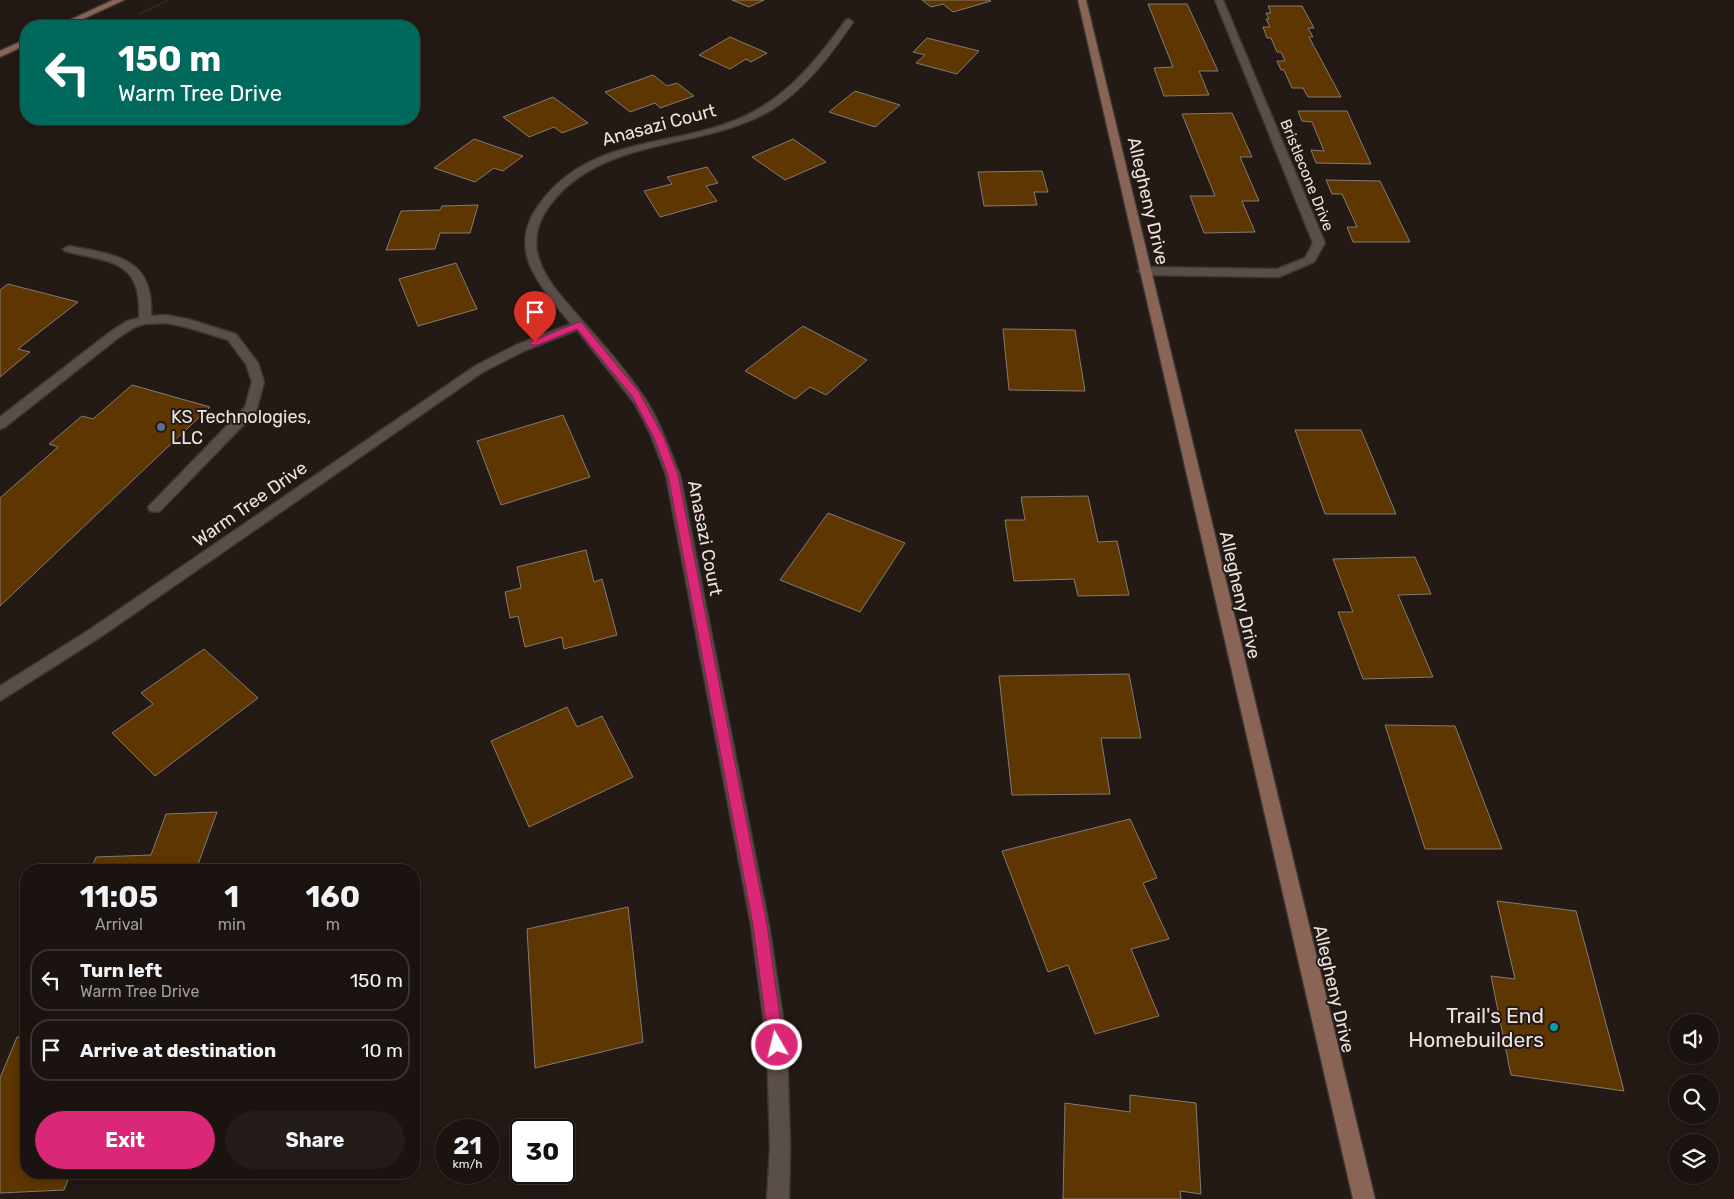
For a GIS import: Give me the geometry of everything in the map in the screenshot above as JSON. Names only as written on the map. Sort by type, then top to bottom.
[{"type":"street","points":[[75,20],[120,0]]},
{"type":"street","name":"Allegheny Drive","points":[[1082,0],[1144,271],[1364,1199]]},
{"type":"street","name":"Bristlecone Drive","points":[[1144,271],[1279,273],[1310,260],[1319,243],[1219,0]]},
{"type":"street","name":"Anasazi Court","points":[[778,1199],[780,1147],[777,1045],[762,935],[673,475],[659,438],[636,394],[540,277],[531,252],[531,226],[544,203],[563,183],[589,165],[614,154],[644,145],[722,128],[751,117],[771,106],[799,84],[824,56],[849,22]]},
{"type":"street","points":[[0,54],[20,45]]},
{"type":"street","points":[[69,249],[110,257],[127,264],[146,289],[145,320]]},
{"type":"street","points":[[0,424],[114,335],[131,324],[145,320],[188,323],[232,338],[252,363],[258,382],[251,409],[155,507]]},
{"type":"street","name":"Warm Tree Drive","points":[[0,694],[94,634],[479,369],[520,348],[579,325]]},
{"type":"building","points":[[732,0],[764,0],[749,7]]},
{"type":"building","points":[[922,0],[991,1],[953,12],[943,4],[931,7]]},
{"type":"building","points":[[1148,4],[1187,4],[1218,71],[1199,71],[1209,95],[1164,96],[1154,68],[1173,67]]},
{"type":"building","points":[[1268,6],[1302,6],[1314,28],[1308,28],[1313,37],[1309,37],[1341,97],[1308,97],[1303,88],[1292,88],[1284,70],[1281,70],[1277,61],[1285,61],[1281,52],[1277,52],[1271,38],[1267,38],[1263,27],[1270,27],[1266,19],[1269,19],[1266,13],[1271,13]]},
{"type":"building","points":[[730,37],[767,53],[751,62],[746,59],[730,69],[699,55]]},
{"type":"building","points":[[927,38],[979,51],[957,74],[916,63],[925,55],[913,52]]},
{"type":"building","points":[[653,75],[667,86],[677,83],[694,96],[660,108],[655,103],[630,112],[605,92]]},
{"type":"building","points":[[855,91],[900,105],[875,127],[829,112]]},
{"type":"building","points":[[553,97],[588,123],[562,133],[554,127],[529,137],[503,117]]},
{"type":"building","points":[[1298,111],[1347,111],[1371,164],[1316,163],[1311,150],[1324,151],[1312,122],[1302,121]]},
{"type":"building","points":[[1232,113],[1252,157],[1240,157],[1259,201],[1242,201],[1255,232],[1204,233],[1190,196],[1215,196],[1182,114]]},
{"type":"building","points":[[474,139],[523,156],[503,171],[494,168],[475,182],[434,168]]},
{"type":"building","points":[[793,139],[826,162],[785,180],[752,157]]},
{"type":"building","points":[[707,167],[718,183],[706,186],[717,201],[660,217],[644,191],[672,184],[667,177]]},
{"type":"building","points":[[1042,171],[1048,192],[1034,192],[1037,205],[984,206],[978,172]]},
{"type":"building","points":[[1326,180],[1380,181],[1410,242],[1353,242],[1347,227],[1357,227],[1342,194],[1332,194]]},
{"type":"building","points":[[478,205],[470,233],[440,233],[435,249],[386,250],[401,211],[440,210],[442,206]]},
{"type":"building","points":[[456,263],[477,309],[418,326],[399,279]]},
{"type":"building","points":[[8,284],[78,302],[18,349],[30,352],[0,377],[0,290]]},
{"type":"building","points":[[803,326],[867,360],[826,395],[810,387],[795,399],[745,371]]},
{"type":"building","points":[[1003,329],[1075,330],[1085,391],[1009,390]]},
{"type":"building","points":[[132,385],[210,407],[0,606],[0,498],[58,447],[49,444],[82,416],[93,419]]},
{"type":"building","points":[[563,415],[590,477],[501,505],[477,441]]},
{"type":"building","points":[[1295,430],[1361,430],[1396,514],[1325,514]]},
{"type":"building","points":[[1088,496],[1098,542],[1117,541],[1129,595],[1078,596],[1074,579],[1014,581],[1005,520],[1025,520],[1021,497]]},
{"type":"building","points":[[828,513],[905,543],[860,612],[780,580]]},
{"type":"building","points":[[586,550],[594,582],[602,579],[617,635],[564,649],[562,637],[525,647],[518,616],[510,618],[505,592],[521,588],[517,567]]},
{"type":"building","points":[[1415,557],[1431,594],[1398,595],[1433,677],[1363,679],[1338,612],[1353,612],[1333,559]]},
{"type":"building","points":[[204,649],[258,698],[155,776],[112,733],[153,704],[141,693]]},
{"type":"building","points":[[1129,674],[1141,738],[1101,738],[1110,794],[1012,795],[999,676]]},
{"type":"building","points":[[567,707],[577,727],[602,716],[633,777],[529,827],[491,741]]},
{"type":"building","points":[[1385,725],[1455,726],[1502,849],[1425,849]]},
{"type":"building","points":[[217,812],[198,864],[93,864],[96,857],[151,855],[166,814]]},
{"type":"building","points":[[1130,819],[1157,878],[1143,883],[1169,939],[1131,949],[1159,1016],[1095,1034],[1068,965],[1048,972],[1002,851]]},
{"type":"building","name":"Trail's End Homebuilders","points":[[1497,901],[1576,911],[1624,1091],[1511,1075],[1491,976],[1515,979]]},
{"type":"building","points":[[628,907],[643,1042],[535,1068],[527,929]]},
{"type":"building","points":[[17,1037],[20,1037],[20,1179],[68,1179],[64,1190],[0,1193],[0,1078]]},
{"type":"building","points":[[1130,1095],[1196,1103],[1201,1194],[1180,1191],[1181,1199],[1063,1199],[1065,1103],[1130,1112]]},
{"type":"place","name":"KS Technologies, LLC","points":[[161,427]]},
{"type":"place","name":"Trail's End Homebuilders","points":[[1554,1027]]},
{"type":"route","points":[[535,342],[579,325],[636,394],[659,438],[673,475],[760,925],[777,1045]]}]
